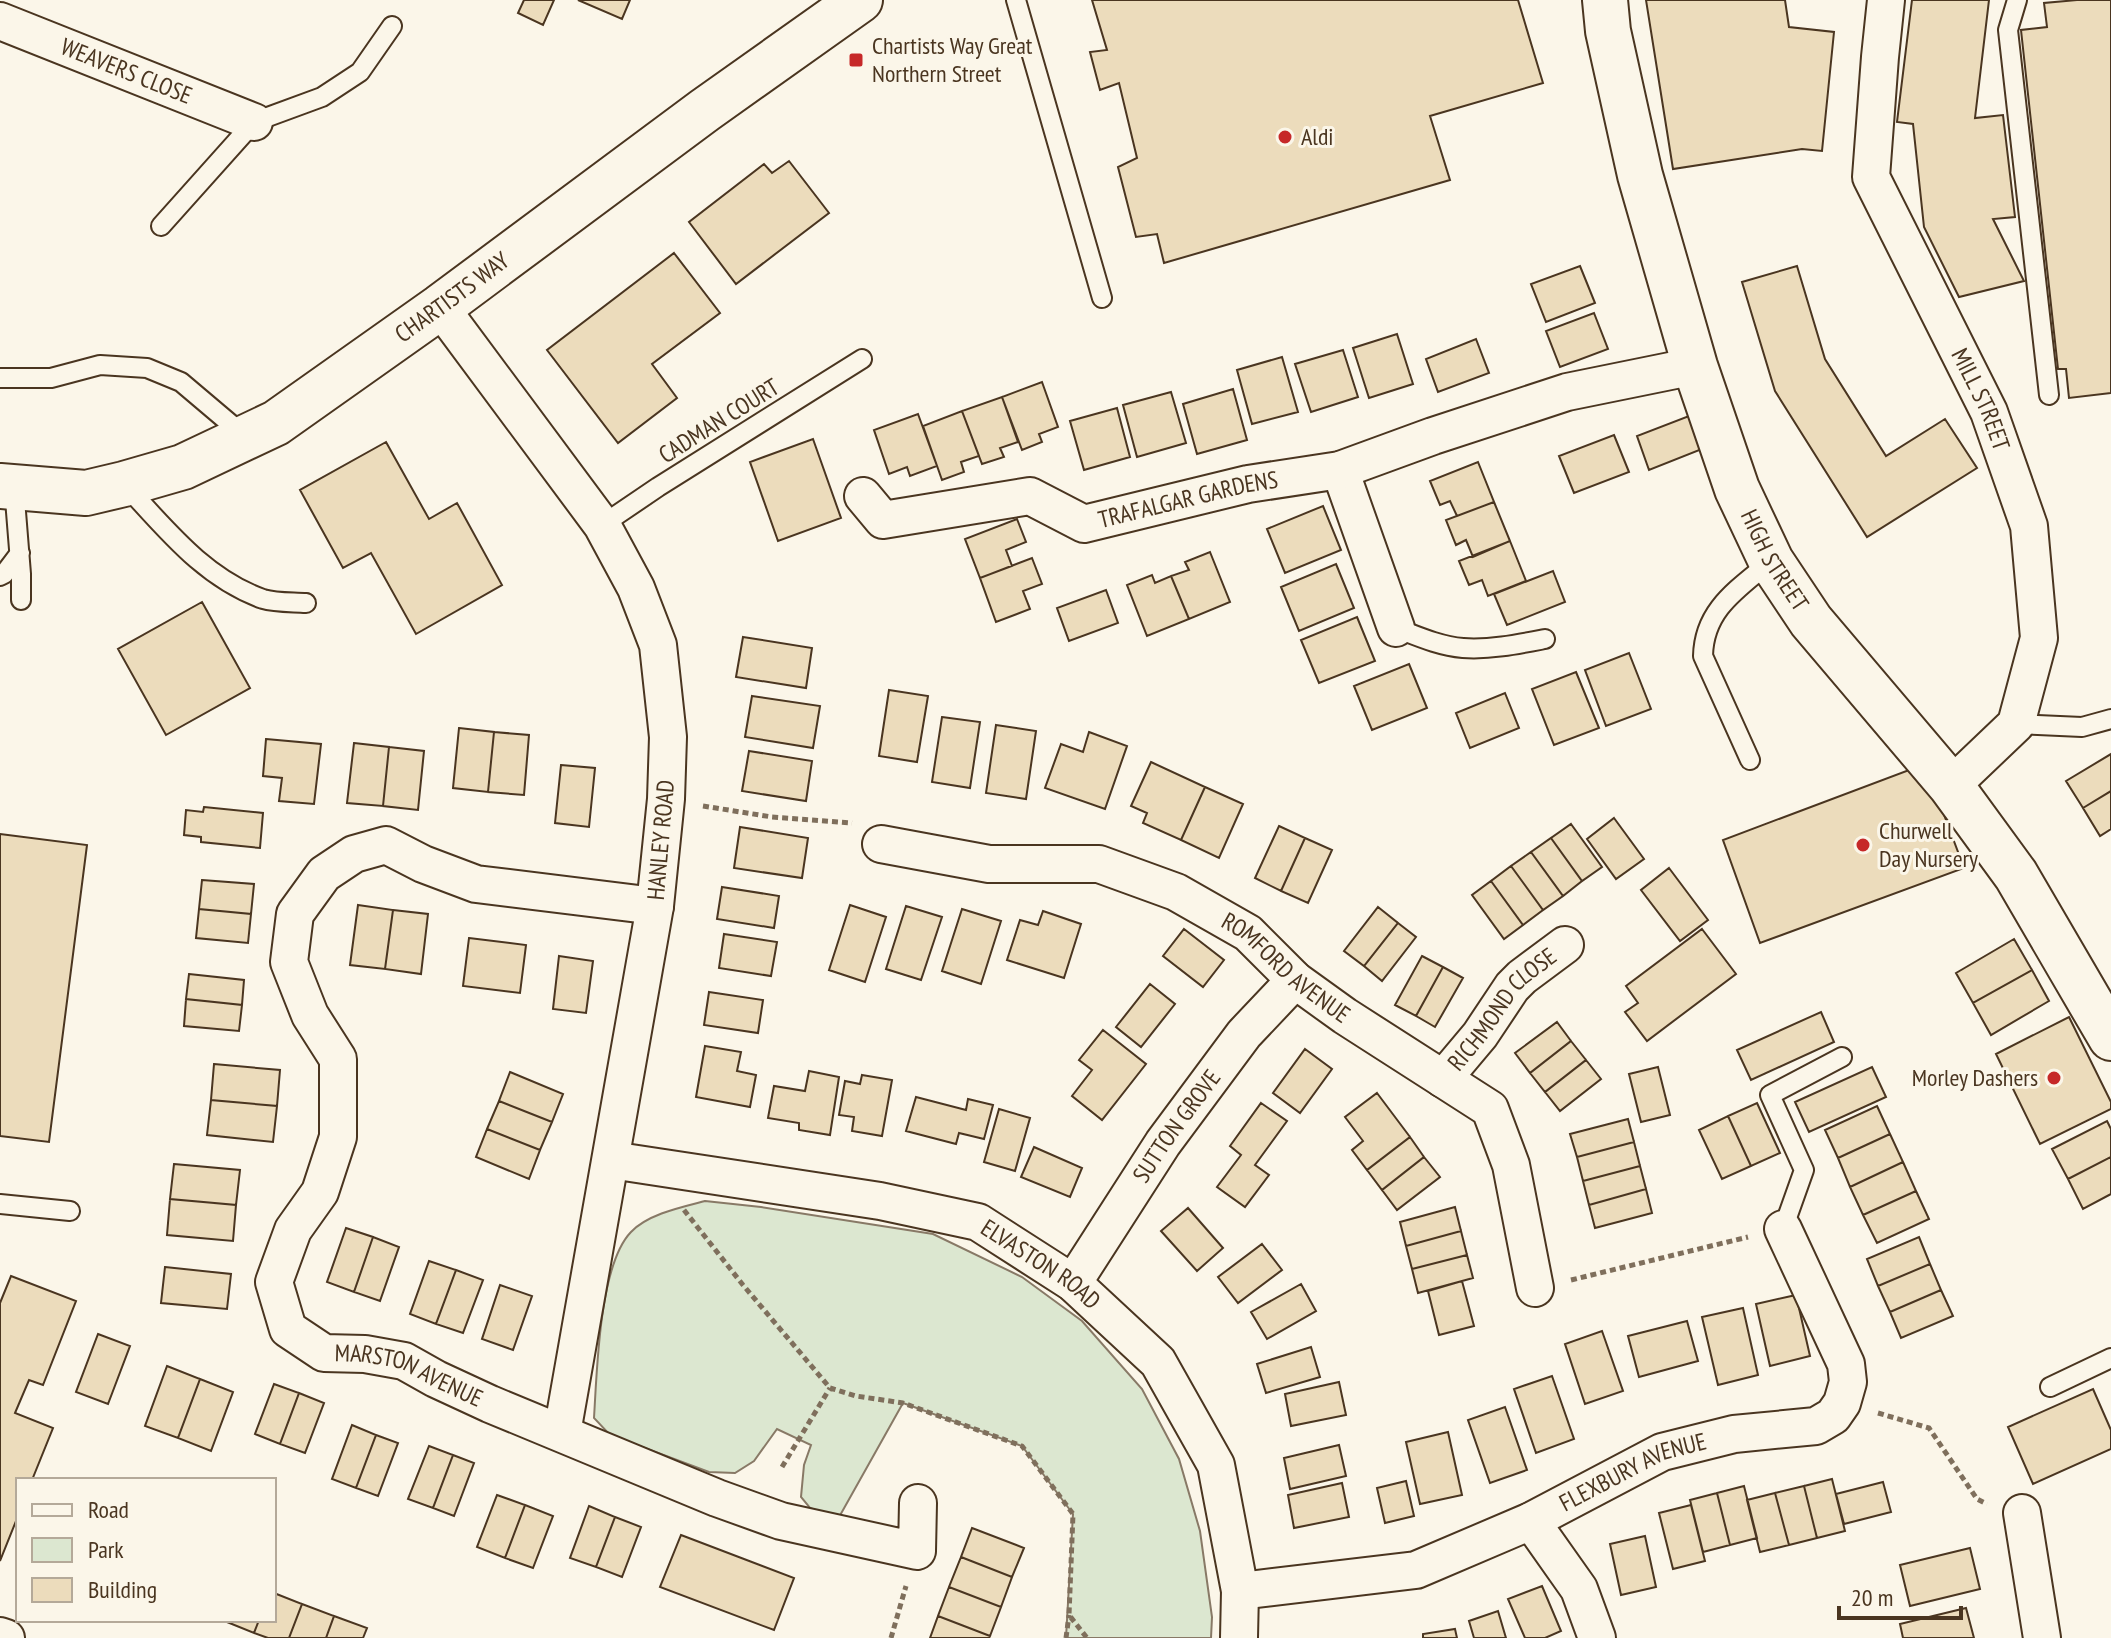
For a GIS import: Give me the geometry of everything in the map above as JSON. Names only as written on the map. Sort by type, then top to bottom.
[{"type":"street","name":"HIGH STREET","points":[[1605,0],[1608,31],[1640,175],[1695,366],[1737,489],[1771,561],[1811,621],[1951,786],[2016,875],[2111,1038]]},
{"type":"street","name":"MILL STREET","points":[[1886,0],[1871,177],[1989,412],[2029,526],[2039,638],[2016,724]]},
{"type":"street","name":"CHARTISTS WAY","points":[[7,487],[86,493],[124,484],[183,467],[276,423],[440,307],[844,4]]},
{"type":"street","name":"WEAVERS CLOSE","points":[[0,21],[254,122]]},
{"type":"street","name":"HANLEY ROAD","points":[[440,307],[602,525],[636,588],[658,645],[668,737],[666,799],[655,906],[562,1433]]},
{"type":"street","name":"TRAFALGAR GARDENS","points":[[863,496],[883,520],[1030,496],[1084,524],[1248,484],[1340,470],[1567,392],[1695,366]]},
{"type":"street","points":[[1340,470],[1396,628]]},
{"type":"street","points":[[1951,786],[2016,724]]},
{"type":"street","name":"ROMFORD AVENUE","points":[[881,844],[989,864],[1099,864],[1176,892],[1248,933],[1295,980],[1345,1016],[1490,1109],[1511,1165],[1535,1288]]},
{"type":"street","name":"MARSTON AVENUE","points":[[655,906],[476,884],[423,864],[386,845],[354,854],[324,874],[295,914],[289,962],[310,1015],[338,1059],[338,1137],[320,1192],[293,1230],[274,1282],[288,1329],[324,1353],[365,1354],[404,1361],[490,1404],[717,1498],[781,1521],[917,1551]]},
{"type":"street","name":"RICHMOND CLOSE","points":[[1443,1079],[1480,1035],[1512,987],[1565,945]]},
{"type":"street","name":"SUTTON GROVE","points":[[1073,1283],[1172,1131],[1244,1034],[1295,980]]},
{"type":"street","name":"ELVASTON ROAD","points":[[611,1160],[880,1201],[978,1222],[1073,1283],[1158,1362],[1216,1465],[1240,1591],[1239,1638]]},
{"type":"street","points":[[1783,1229],[1846,1364],[1848,1382],[1842,1403]]},
{"type":"street","name":"FLEXBURY AVENUE","points":[[1240,1591],[1416,1570],[1531,1521],[1662,1452],[1734,1434],[1816,1426],[1833,1416],[1842,1403]]},
{"type":"street","points":[[917,1551],[918,1503]]},
{"type":"street","points":[[2022,1513],[2042,1638]]},
{"type":"street","points":[[1531,1521],[1579,1589],[1597,1638]]},
{"type":"street","points":[[0,1636],[6,1638]]},
{"type":"lane","points":[[1016,0],[1102,298]]},
{"type":"lane","points":[[2017,0],[2008,30],[2049,395]]},
{"type":"lane","points":[[161,226],[254,122],[322,97],[360,72],[392,26]]},
{"type":"lane","name":"CADMAN COURT","points":[[602,525],[862,359]]},
{"type":"lane","points":[[0,378],[51,378],[100,365],[147,368],[181,382],[246,437]]},
{"type":"lane","points":[[124,484],[176,541],[218,577],[265,600],[306,603]]},
{"type":"lane","points":[[7,487],[20,553],[21,600]]},
{"type":"lane","points":[[0,576],[20,553]]},
{"type":"lane","points":[[1750,760],[1703,656],[1703,638],[1711,619],[1727,599],[1771,561]]},
{"type":"lane","points":[[1396,628],[1429,641],[1462,648],[1512,645],[1545,639]]},
{"type":"lane","points":[[2016,724],[2082,727],[2111,719]]},
{"type":"lane","points":[[1783,1229],[1804,1170],[1770,1095],[1842,1057]]},
{"type":"lane","points":[[0,1204],[70,1211]]},
{"type":"lane","points":[[2050,1387],[2111,1358]]},
{"type":"path","points":[[666,799],[772,817],[851,823],[881,844]]},
{"type":"path","points":[[682,1207],[830,1388],[856,1396],[903,1403],[1022,1446],[1073,1514],[1066,1638]]},
{"type":"path","points":[[1535,1288],[1783,1229]]},
{"type":"path","points":[[782,1467],[830,1388]]},
{"type":"path","points":[[1842,1403],[1929,1428],[1977,1499],[1999,1509],[2022,1513]]},
{"type":"path","points":[[891,1638],[917,1551]]},
{"type":"path","points":[[1069,1615],[1087,1638]]},
{"type":"green space","points":[[705,1201],[933,1234],[1022,1277],[1082,1321],[1142,1389],[1179,1459],[1200,1531],[1212,1617],[1211,1638],[1066,1638],[1073,1514],[1022,1446],[903,1403],[838,1519],[810,1508],[801,1497],[804,1465],[811,1445],[777,1429],[754,1461],[735,1473],[709,1472],[610,1435],[594,1418],[606,1293],[620,1248],[631,1232],[646,1220]]},
{"type":"building","points":[[524,0],[554,0],[543,25],[518,13]]},
{"type":"building","points":[[578,0],[630,0],[622,19]]},
{"type":"building","name":"Aldi","points":[[1092,0],[1518,0],[1543,83],[1430,116],[1450,180],[1164,263],[1157,234],[1136,237],[1118,167],[1137,158],[1119,83],[1100,90],[1090,52],[1107,50]]},
{"type":"building","points":[[1646,0],[1785,0],[1789,27],[1834,32],[1822,151],[1802,149],[1673,169]]},
{"type":"building","points":[[1912,0],[1989,0],[1975,118],[2003,115],[2015,217],[1993,219],[2024,281],[1959,297],[1924,227],[1913,124],[1897,122]]},
{"type":"building","points":[[2111,0],[2111,393],[2069,398],[2066,369],[2058,369],[2021,30],[2047,27],[2044,3]]},
{"type":"building","points":[[789,161],[829,213],[736,284],[689,222],[764,164],[772,173]]},
{"type":"building","points":[[674,253],[720,313],[652,364],[677,398],[618,443],[547,350]]},
{"type":"building","points":[[1580,266],[1595,303],[1546,322],[1531,284]]},
{"type":"building","points":[[1797,266],[1825,359],[1886,456],[1945,419],[1977,468],[1867,537],[1775,391],[1742,282]]},
{"type":"building","points":[[1594,313],[1608,349],[1560,367],[1546,331]]},
{"type":"building","points":[[1397,334],[1413,384],[1369,398],[1353,348]]},
{"type":"building","points":[[1476,339],[1489,373],[1438,392],[1426,359]]},
{"type":"building","points":[[1343,350],[1358,397],[1311,412],[1295,364]]},
{"type":"building","points":[[1282,357],[1298,412],[1252,424],[1237,370]]},
{"type":"building","points":[[1042,382],[1058,427],[1039,434],[1042,442],[1022,450],[1002,397]]},
{"type":"building","points":[[1233,389],[1247,440],[1197,454],[1183,404]]},
{"type":"building","points":[[1171,392],[1186,443],[1137,457],[1123,405]]},
{"type":"building","points":[[1002,397],[1018,442],[1000,448],[1004,457],[982,464],[962,411]]},
{"type":"building","points":[[1117,408],[1130,457],[1084,470],[1070,421]]},
{"type":"building","points":[[962,411],[979,456],[961,462],[964,472],[942,480],[923,426]]},
{"type":"building","points":[[918,414],[937,466],[910,476],[907,467],[889,474],[874,430]]},
{"type":"building","points":[[1689,416],[1702,449],[1649,470],[1637,436]]},
{"type":"building","points":[[1614,435],[1629,472],[1574,493],[1559,456]]},
{"type":"building","points":[[813,439],[841,518],[778,541],[750,462]]},
{"type":"building","points":[[386,442],[429,519],[457,503],[502,585],[416,634],[371,553],[343,568],[300,490]]},
{"type":"building","points":[[1478,462],[1494,502],[1457,516],[1450,501],[1440,505],[1430,481]]},
{"type":"building","points":[[1494,502],[1510,541],[1473,557],[1466,540],[1456,545],[1446,520]]},
{"type":"building","points":[[1323,506],[1341,550],[1285,573],[1267,529]]},
{"type":"building","points":[[1017,519],[1026,542],[1006,550],[1012,566],[980,578],[965,539]]},
{"type":"building","points":[[1510,541],[1526,581],[1488,596],[1482,580],[1469,585],[1459,561]]},
{"type":"building","points":[[1210,552],[1230,602],[1189,619],[1171,576],[1189,570],[1185,562]]},
{"type":"building","points":[[1032,558],[1042,584],[1023,591],[1030,609],[996,622],[980,578]]},
{"type":"building","points":[[1336,564],[1354,608],[1299,631],[1281,587]]},
{"type":"building","points":[[1553,571],[1565,602],[1507,625],[1494,594]]},
{"type":"building","points":[[1152,575],[1155,583],[1171,576],[1189,619],[1147,636],[1127,585]]},
{"type":"building","points":[[1106,590],[1118,623],[1069,641],[1057,608]]},
{"type":"building","points":[[202,602],[250,688],[166,735],[118,649]]},
{"type":"building","points":[[1357,617],[1375,661],[1319,683],[1301,640]]},
{"type":"building","points":[[743,637],[812,648],[806,688],[736,677]]},
{"type":"building","points":[[1629,653],[1651,709],[1606,726],[1585,670]]},
{"type":"building","points":[[1409,664],[1427,708],[1372,730],[1354,686]]},
{"type":"building","points":[[1576,672],[1599,728],[1554,745],[1532,689]]},
{"type":"building","points":[[889,690],[928,696],[917,762],[879,756]]},
{"type":"building","points":[[1505,693],[1519,728],[1470,748],[1456,713]]},
{"type":"building","points":[[752,696],[820,706],[813,748],[745,737]]},
{"type":"building","points":[[942,717],[980,722],[970,788],[932,782]]},
{"type":"building","points":[[996,725],[1036,731],[1026,799],[986,793]]},
{"type":"building","points":[[459,728],[494,732],[488,792],[453,788]]},
{"type":"building","points":[[494,732],[529,735],[524,795],[488,792]]},
{"type":"building","points":[[1089,732],[1127,746],[1105,809],[1045,788],[1061,744],[1083,752]]},
{"type":"building","points":[[266,739],[321,744],[314,804],[279,801],[282,778],[263,776]]},
{"type":"building","points":[[354,743],[389,747],[383,806],[347,803]]},
{"type":"building","points":[[389,747],[424,751],[418,810],[383,806]]},
{"type":"building","points":[[749,751],[812,761],[806,801],[742,791]]},
{"type":"building","points":[[2111,754],[2111,791],[2083,808],[2066,781]]},
{"type":"building","points":[[1151,762],[1205,787],[1181,840],[1143,823],[1147,813],[1131,806]]},
{"type":"building","points":[[1925,764],[1964,868],[1760,943],[1723,840]]},
{"type":"building","points":[[561,765],[595,768],[589,827],[555,823]]},
{"type":"building","points":[[1205,787],[1243,804],[1219,858],[1181,840]]},
{"type":"building","points":[[2111,791],[2111,829],[2100,836],[2083,808]]},
{"type":"building","points":[[204,807],[263,813],[260,848],[201,842],[201,837],[184,835],[186,810],[203,812]]},
{"type":"building","points":[[1614,818],[1644,859],[1616,879],[1587,839]]},
{"type":"building","points":[[1571,824],[1602,867],[1582,881],[1551,838]]},
{"type":"building","points":[[1279,826],[1305,838],[1281,891],[1255,878]]},
{"type":"building","points":[[740,827],[808,838],[802,878],[734,868]]},
{"type":"building","points":[[0,834],[87,845],[49,1142],[0,1136]]},
{"type":"building","points":[[1305,838],[1332,850],[1308,903],[1281,891]]},
{"type":"building","points":[[1551,838],[1582,881],[1563,896],[1531,852]]},
{"type":"building","points":[[1531,852],[1563,896],[1543,910],[1511,866]]},
{"type":"building","points":[[1511,866],[1543,910],[1523,925],[1491,881]]},
{"type":"building","points":[[1669,868],[1708,920],[1680,941],[1641,890]]},
{"type":"building","points":[[202,880],[254,884],[251,914],[199,909]]},
{"type":"building","points":[[1491,881],[1523,925],[1504,939],[1472,895]]},
{"type":"building","points":[[722,887],[779,896],[774,928],[717,919]]},
{"type":"building","points":[[358,905],[393,910],[385,969],[350,965]]},
{"type":"building","points":[[850,905],[886,917],[865,982],[829,970]]},
{"type":"building","points":[[906,906],[942,917],[921,980],[886,969]]},
{"type":"building","points":[[1378,907],[1398,923],[1364,966],[1344,951]]},
{"type":"building","points":[[199,909],[251,914],[248,943],[196,938]]},
{"type":"building","points":[[962,909],[1001,921],[981,984],[942,971]]},
{"type":"building","points":[[393,910],[428,914],[421,974],[385,969]]},
{"type":"building","points":[[1043,911],[1081,924],[1064,978],[1007,960],[1020,920],[1038,925]]},
{"type":"building","points":[[1398,923],[1416,937],[1382,981],[1364,966]]},
{"type":"building","points":[[1184,929],[1224,960],[1203,987],[1163,956]]},
{"type":"building","points":[[1702,929],[1736,974],[1647,1041],[1625,1012],[1638,1003],[1626,986]]},
{"type":"building","points":[[724,934],[777,942],[771,976],[719,968]]},
{"type":"building","points":[[469,938],[526,945],[520,993],[463,986]]},
{"type":"building","points":[[2014,939],[2032,970],[1973,1003],[1956,973]]},
{"type":"building","points":[[559,956],[593,961],[586,1013],[553,1009]]},
{"type":"building","points":[[1422,956],[1443,967],[1416,1016],[1395,1005]]},
{"type":"building","points":[[1443,967],[1463,978],[1435,1027],[1416,1016]]},
{"type":"building","points":[[2032,970],[2049,1001],[1991,1035],[1973,1003]]},
{"type":"building","points":[[189,974],[244,980],[242,1005],[186,999]]},
{"type":"building","points":[[1150,984],[1175,1004],[1141,1047],[1116,1027]]},
{"type":"building","points":[[709,992],[763,1000],[758,1033],[704,1025]]},
{"type":"building","points":[[186,999],[242,1005],[239,1031],[184,1026]]},
{"type":"building","points":[[1821,1012],[1834,1042],[1751,1080],[1737,1050]]},
{"type":"building","name":"Morley Dashers","points":[[2069,1017],[2111,1102],[2111,1109],[2040,1144],[1996,1054]]},
{"type":"building","points":[[1557,1022],[1571,1041],[1530,1073],[1515,1053]]},
{"type":"building","points":[[1103,1030],[1146,1064],[1102,1120],[1072,1096],[1092,1070],[1079,1060]]},
{"type":"building","points":[[1571,1041],[1586,1060],[1545,1092],[1530,1073]]},
{"type":"building","points":[[705,1046],[741,1052],[737,1071],[756,1075],[750,1107],[696,1097]]},
{"type":"building","points":[[1305,1049],[1332,1069],[1300,1113],[1273,1093]]},
{"type":"building","points":[[1586,1060],[1601,1079],[1560,1111],[1545,1092]]},
{"type":"building","points":[[214,1064],[280,1070],[277,1106],[211,1100]]},
{"type":"building","points":[[1658,1067],[1670,1115],[1641,1122],[1629,1074]]},
{"type":"building","points":[[1872,1067],[1886,1097],[1809,1132],[1795,1102]]},
{"type":"building","points":[[809,1071],[839,1077],[830,1135],[799,1130],[799,1123],[768,1118],[774,1086],[805,1091]]},
{"type":"building","points":[[510,1072],[563,1094],[552,1122],[499,1101]]},
{"type":"building","points":[[862,1075],[892,1080],[882,1136],[852,1131],[854,1117],[839,1115],[845,1081],[860,1084]]},
{"type":"building","points":[[1377,1093],[1410,1137],[1367,1170],[1352,1150],[1363,1141],[1345,1117]]},
{"type":"building","points":[[916,1097],[966,1110],[968,1099],[993,1105],[984,1139],[959,1133],[956,1144],[906,1131]]},
{"type":"building","points":[[211,1100],[277,1106],[273,1142],[207,1135]]},
{"type":"building","points":[[499,1101],[552,1122],[540,1150],[487,1129]]},
{"type":"building","points":[[1261,1103],[1287,1121],[1255,1165],[1269,1175],[1245,1207],[1217,1187],[1241,1155],[1230,1146]]},
{"type":"building","points":[[1757,1103],[1780,1153],[1751,1166],[1728,1116]]},
{"type":"building","points":[[1877,1106],[1890,1134],[1838,1158],[1825,1130]]},
{"type":"building","points":[[999,1109],[1030,1118],[1015,1171],[984,1162]]},
{"type":"building","points":[[1728,1116],[1751,1166],[1722,1179],[1699,1130]]},
{"type":"building","points":[[1628,1119],[1634,1142],[1577,1157],[1570,1134]]},
{"type":"building","points":[[2107,1121],[2111,1129],[2111,1157],[2068,1179],[2052,1149]]},
{"type":"building","points":[[487,1129],[540,1150],[529,1179],[476,1157]]},
{"type":"building","points":[[1890,1134],[1903,1162],[1850,1187],[1838,1158]]},
{"type":"building","points":[[1410,1137],[1424,1157],[1382,1190],[1367,1170]]},
{"type":"building","points":[[1634,1142],[1640,1166],[1583,1181],[1577,1157]]},
{"type":"building","points":[[1034,1147],[1082,1168],[1070,1197],[1021,1177]]},
{"type":"building","points":[[1424,1157],[1440,1177],[1397,1210],[1382,1190]]},
{"type":"building","points":[[2111,1157],[2111,1194],[2083,1209],[2068,1179]]},
{"type":"building","points":[[1903,1162],[1916,1191],[1863,1215],[1850,1187]]},
{"type":"building","points":[[174,1164],[240,1170],[236,1205],[170,1199]]},
{"type":"building","points":[[1640,1166],[1646,1189],[1589,1205],[1583,1181]]},
{"type":"building","points":[[1646,1189],[1652,1213],[1595,1228],[1589,1205]]},
{"type":"building","points":[[1916,1191],[1929,1219],[1877,1243],[1863,1215]]},
{"type":"building","points":[[170,1199],[236,1205],[233,1241],[167,1235]]},
{"type":"building","points":[[1455,1207],[1461,1231],[1406,1246],[1400,1222]]},
{"type":"building","points":[[1188,1208],[1223,1248],[1197,1271],[1161,1231]]},
{"type":"building","points":[[346,1228],[373,1237],[354,1292],[327,1282]]},
{"type":"building","points":[[1461,1231],[1467,1255],[1412,1269],[1406,1246]]},
{"type":"building","points":[[373,1237],[399,1247],[380,1301],[354,1292]]},
{"type":"building","points":[[1919,1237],[1930,1264],[1878,1286],[1867,1259]]},
{"type":"building","points":[[1262,1244],[1282,1270],[1238,1303],[1218,1277]]},
{"type":"building","points":[[1467,1255],[1473,1278],[1418,1293],[1412,1269]]},
{"type":"building","points":[[429,1261],[456,1270],[436,1324],[410,1314]]},
{"type":"building","points":[[1930,1264],[1941,1290],[1890,1312],[1878,1286]]},
{"type":"building","points":[[165,1267],[231,1274],[227,1309],[161,1303]]},
{"type":"building","points":[[456,1270],[483,1280],[463,1333],[436,1324]]},
{"type":"building","points":[[11,1276],[76,1301],[43,1385],[29,1380],[15,1413],[53,1428],[33,1478],[16,1478],[16,1521],[0,1561],[0,1303]]},
{"type":"building","points":[[1462,1281],[1474,1326],[1439,1335],[1428,1291]]},
{"type":"building","points":[[1301,1284],[1316,1311],[1267,1339],[1251,1312]]},
{"type":"building","points":[[500,1285],[532,1296],[513,1350],[482,1339]]},
{"type":"building","points":[[1941,1290],[1953,1316],[1901,1338],[1890,1312]]},
{"type":"building","points":[[1796,1295],[1810,1356],[1770,1366],[1756,1304]]},
{"type":"building","points":[[1743,1308],[1758,1375],[1718,1385],[1702,1317]]},
{"type":"building","points":[[1687,1321],[1698,1361],[1639,1377],[1628,1336]]},
{"type":"building","points":[[1602,1331],[1623,1391],[1585,1404],[1565,1344]]},
{"type":"building","points":[[98,1334],[130,1346],[108,1404],[76,1392]]},
{"type":"building","points":[[1311,1347],[1320,1377],[1266,1393],[1257,1364]]},
{"type":"building","points":[[167,1366],[200,1379],[178,1438],[145,1426]]},
{"type":"building","points":[[1552,1376],[1574,1439],[1536,1453],[1514,1389]]},
{"type":"building","points":[[200,1379],[233,1392],[211,1451],[178,1438]]},
{"type":"building","points":[[1339,1382],[1346,1415],[1291,1426],[1285,1394]]},
{"type":"building","points":[[274,1384],[299,1393],[280,1444],[255,1434]]},
{"type":"building","points":[[2093,1389],[2111,1430],[2111,1449],[2033,1484],[2008,1427]]},
{"type":"building","points":[[299,1393],[324,1403],[305,1453],[280,1444]]},
{"type":"building","points":[[1505,1407],[1527,1470],[1490,1483],[1468,1420]]},
{"type":"building","points":[[352,1425],[376,1435],[356,1488],[332,1479]]},
{"type":"building","points":[[1448,1432],[1462,1495],[1420,1504],[1406,1442]]},
{"type":"building","points":[[376,1435],[398,1443],[378,1496],[356,1488]]},
{"type":"building","points":[[1339,1445],[1346,1476],[1290,1489],[1284,1458]]},
{"type":"building","points":[[429,1446],[453,1455],[433,1508],[408,1499]]},
{"type":"building","points":[[453,1455],[474,1463],[454,1516],[433,1508]]},
{"type":"building","points":[[1832,1479],[1845,1531],[1817,1538],[1804,1486]]},
{"type":"building","points":[[1406,1481],[1414,1516],[1385,1523],[1377,1488]]},
{"type":"building","points":[[1883,1482],[1891,1512],[1844,1524],[1836,1494]]},
{"type":"building","points":[[1342,1483],[1349,1517],[1294,1528],[1288,1495]]},
{"type":"building","points":[[1744,1486],[1757,1538],[1730,1545],[1717,1493]]},
{"type":"building","points":[[1804,1486],[1817,1538],[1789,1545],[1775,1493]]},
{"type":"building","points":[[1717,1493],[1730,1545],[1703,1552],[1690,1500]]},
{"type":"building","points":[[1775,1493],[1789,1545],[1760,1552],[1747,1500]]},
{"type":"building","points":[[497,1495],[525,1505],[505,1558],[477,1547]]},
{"type":"building","points":[[525,1505],[553,1516],[533,1568],[505,1558]]},
{"type":"building","points":[[1691,1505],[1705,1561],[1673,1569],[1659,1513]]},
{"type":"building","points":[[589,1506],[615,1517],[596,1567],[570,1558]]},
{"type":"building","points":[[615,1517],[641,1527],[622,1577],[596,1567]]},
{"type":"building","points":[[972,1528],[1024,1548],[1012,1577],[961,1557]]},
{"type":"building","points":[[681,1535],[794,1578],[774,1630],[660,1587]]},
{"type":"building","points":[[1645,1536],[1656,1587],[1621,1595],[1610,1544]]},
{"type":"building","points":[[1970,1548],[1980,1589],[1910,1606],[1900,1565]]},
{"type":"building","points":[[961,1557],[1012,1577],[1001,1607],[949,1587]]},
{"type":"building","points":[[1542,1586],[1561,1631],[1545,1638],[1525,1638],[1508,1599]]},
{"type":"building","points":[[949,1587],[1001,1607],[990,1636],[938,1616]]},
{"type":"building","points":[[276,1594],[302,1604],[289,1638],[268,1638],[254,1633],[258,1622],[276,1622]]},
{"type":"building","points":[[302,1604],[334,1616],[326,1638],[289,1638]]},
{"type":"building","points":[[1966,1608],[1974,1638],[1903,1638],[1900,1624]]},
{"type":"building","points":[[1498,1611],[1506,1638],[1474,1638],[1469,1621]]},
{"type":"building","points":[[334,1616],[367,1628],[363,1638],[326,1638]]},
{"type":"building","points":[[938,1616],[990,1636],[930,1638]]},
{"type":"building","points":[[227,1622],[258,1622],[254,1633]]},
{"type":"building","points":[[1455,1629],[1457,1638],[1423,1638],[1423,1634]]},
{"type":"place","name":"Chartists Way Great Northern Street","points":[[856,60]]},
{"type":"place","name":"Aldi","points":[[1285,137]]},
{"type":"place","name":"Churwell Day Nursery","points":[[1863,845]]},
{"type":"place","name":"Morley Dashers","points":[[2054,1078]]}]
